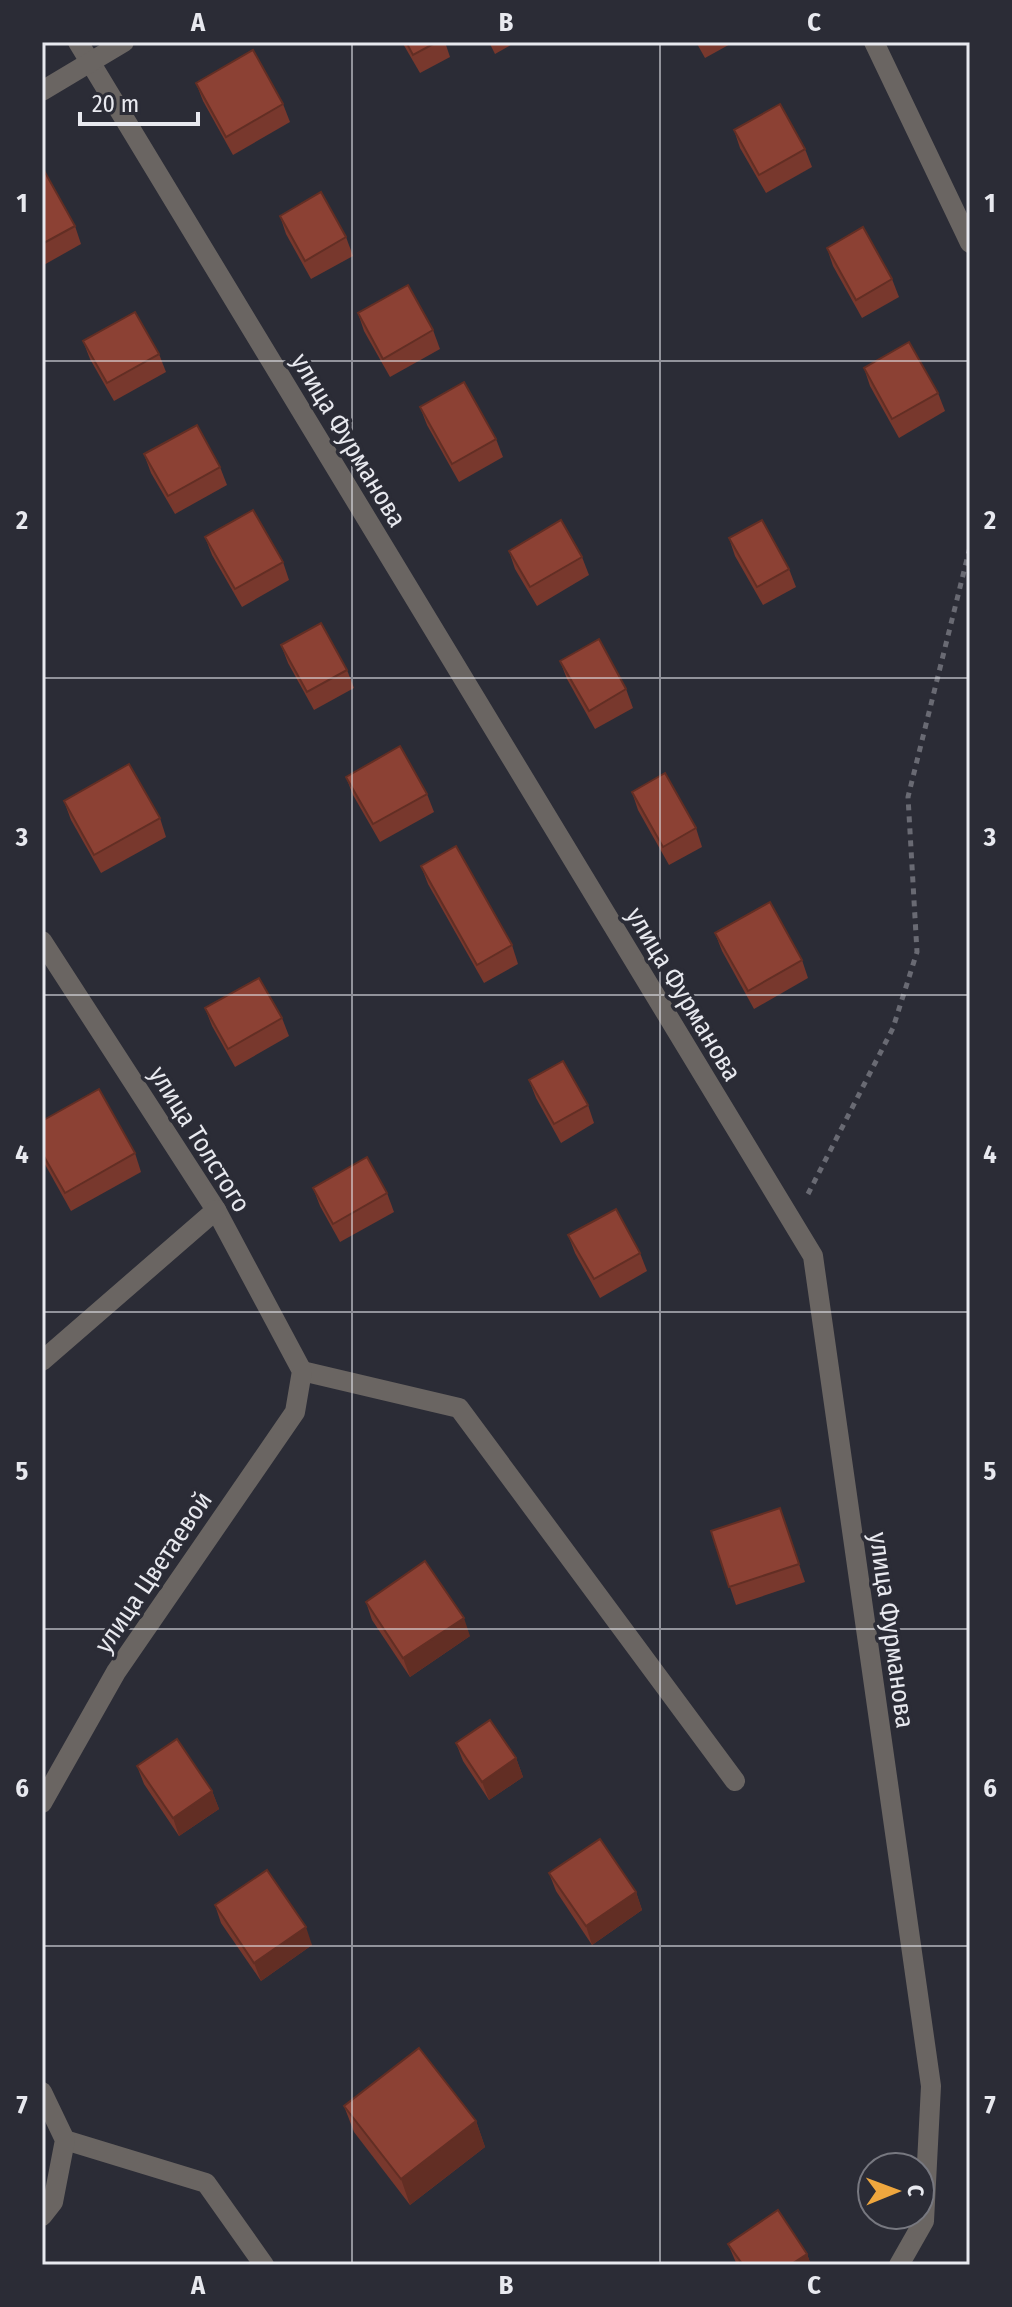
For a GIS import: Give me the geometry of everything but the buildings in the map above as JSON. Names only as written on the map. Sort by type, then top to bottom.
[{"type":"street","name":"улица Фурманова","points":[[78,42],[813,1256],[931,2086],[924,2221],[899,2265]]},
{"type":"street","points":[[42,91],[124,42]]},
{"type":"street","points":[[874,42],[970,243]]},
{"type":"street","name":"улица Толстого","points":[[42,941],[216,1210],[302,1371]]},
{"type":"street","points":[[42,1361],[216,1210]]},
{"type":"street","points":[[302,1371],[459,1408],[735,1781]]},
{"type":"street","name":"улица Цветаевой","points":[[42,1803],[116,1672],[295,1412],[302,1371]]},
{"type":"street","points":[[42,2092],[65,2140],[53,2202],[42,2216]]},
{"type":"street","points":[[65,2140],[206,2183],[264,2265]]},
{"type":"path","points":[[793,1224],[893,1028],[917,952],[908,797],[970,547]]}]
